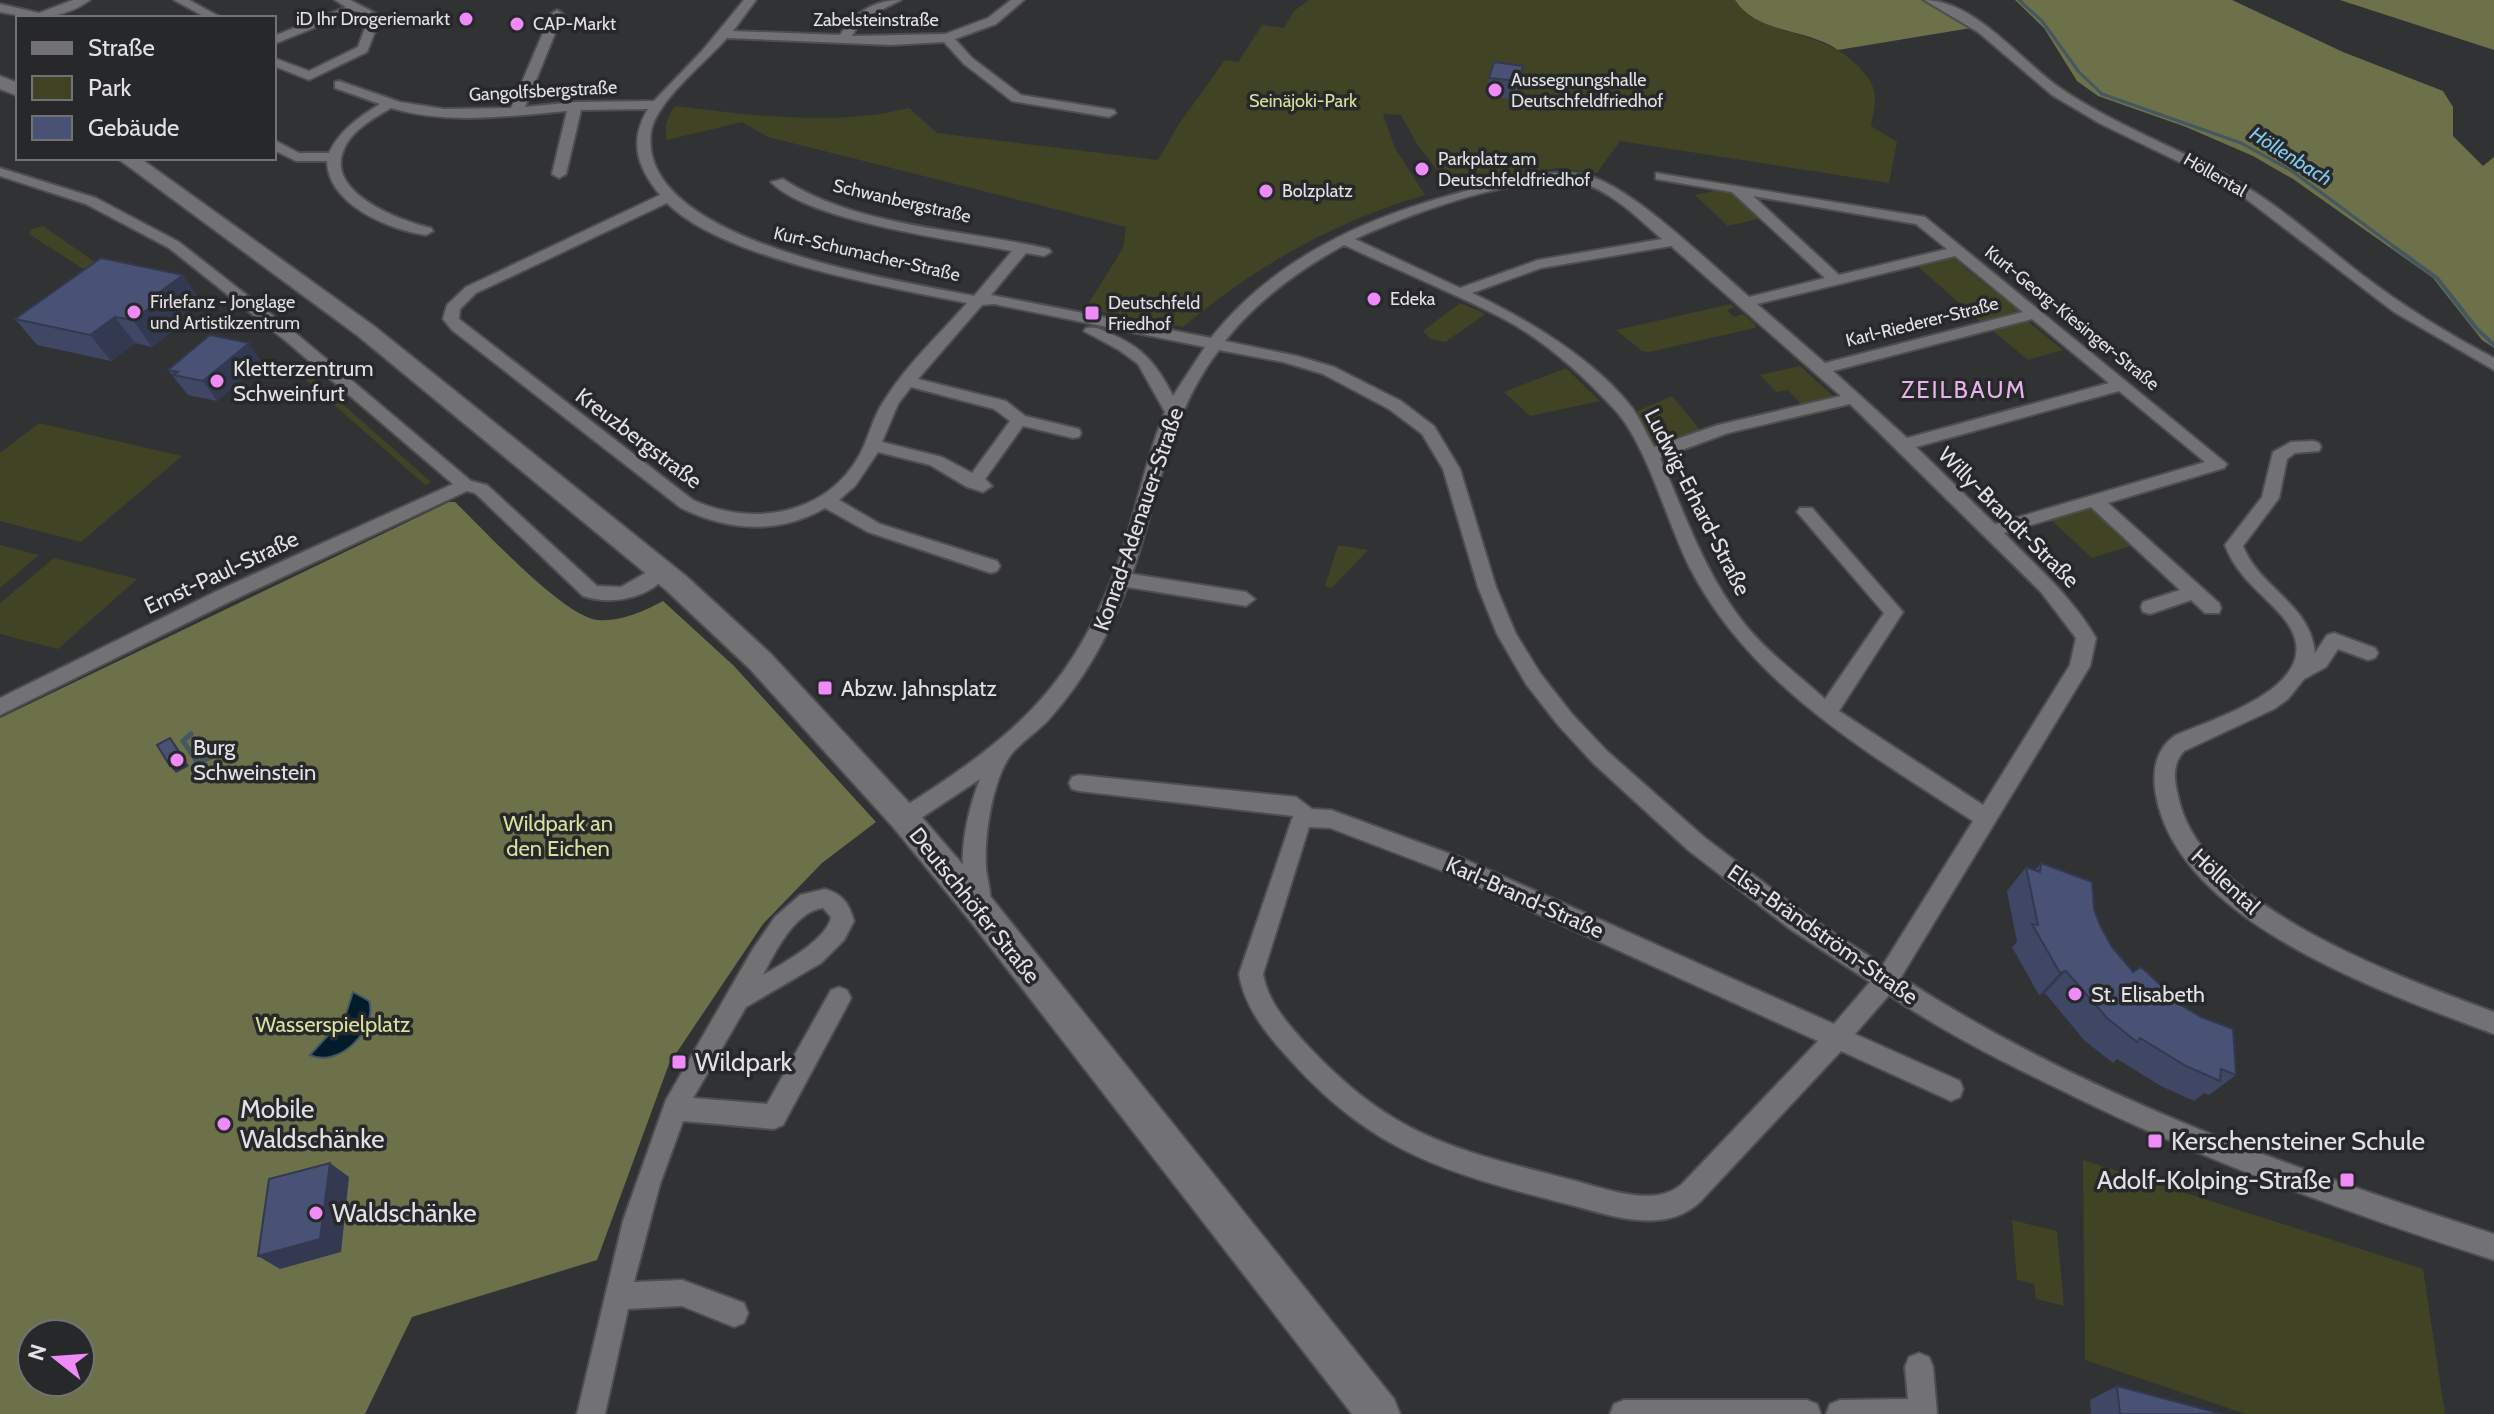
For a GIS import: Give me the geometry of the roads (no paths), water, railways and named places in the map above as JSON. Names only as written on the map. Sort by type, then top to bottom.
[{"type":"main road","name":"Deutschhöfer Straße","points":[[130,160],[366,331],[661,571],[760,661],[904,818],[982,911],[1379,1414]]},
{"type":"street","points":[[45,16],[84,0]]},
{"type":"street","points":[[180,0],[212,16]]},
{"type":"street","points":[[309,76],[363,49],[375,16],[341,0]]},
{"type":"street","name":"Kurt-Schumacher-Straße","points":[[750,0],[649,118],[642,146],[651,173],[668,197],[715,229],[760,249],[825,268],[978,301],[994,299],[1211,350]]},
{"type":"street","points":[[844,39],[857,18],[895,0]]},
{"type":"street","name":"Zabelsteinstraße","points":[[723,34],[844,39],[947,38],[992,21],[1018,0]]},
{"type":"street","name":"Höllental","points":[[1930,0],[1982,27],[2057,92],[2208,169],[2253,196],[2368,287],[2428,328],[2494,365]]},
{"type":"street","points":[[276,39],[356,7]]},
{"type":"street","points":[[0,8],[38,16]]},
{"type":"street","points":[[516,113],[557,14]]},
{"type":"street","points":[[947,38],[968,61],[1017,98],[1109,113]]},
{"type":"street","points":[[276,63],[323,81]]},
{"type":"street","name":"Gangolfsbergstraße","points":[[339,85],[390,103],[444,113],[516,113],[575,106],[657,105]]},
{"type":"street","points":[[390,103],[360,122],[347,136],[333,157],[335,176],[353,198],[401,229],[426,231]]},
{"type":"street","points":[[559,174],[575,106]]},
{"type":"street","points":[[276,145],[296,157],[333,157]]},
{"type":"street","points":[[0,172],[91,201],[166,239],[282,330],[465,485],[481,489],[590,591],[598,595],[626,593],[661,571]]},
{"type":"street","name":"Konrad-Adenauer-Straße","points":[[904,818],[1001,754],[1053,702],[1076,672],[1110,610],[1173,412],[1211,350],[1265,288],[1381,221],[1449,199],[1534,181],[1569,176],[1586,179]]},
{"type":"street","name":"Kurt-Georg-Kiesinger-Straße","points":[[1661,176],[1920,220],[2218,464],[1991,531]]},
{"type":"street","name":"Willy-Brandt-Straße","points":[[1307,817],[1301,821],[1295,836],[1254,960],[1252,989],[1268,1016],[1328,1086],[1371,1122],[1432,1155],[1497,1176],[1592,1198],[1637,1207],[1670,1207],[1685,1199],[1701,1183],[1886,981],[2080,666],[2086,638],[2067,609],[1991,531],[1853,398],[1746,302],[1634,208],[1586,179]]},
{"type":"street","name":"Schwanbergstraße","points":[[778,182],[806,198],[855,213],[1044,252]]},
{"type":"street","points":[[1737,189],[1836,280]]},
{"type":"street","name":"Kreuzbergstraße","points":[[668,197],[471,290],[452,308],[450,314],[453,323],[700,511],[727,520],[768,521],[796,515],[826,501],[859,471],[887,409],[907,381],[978,301]]},
{"type":"street","name":"Ludwig-Erhard-Straße","points":[[1344,240],[1511,317],[1577,364],[1626,412],[1650,455],[1700,569],[1733,623],[1758,651],[1839,723],[1900,766],[1987,819]]},
{"type":"street","points":[[1462,292],[1538,264],[1674,241]]},
{"type":"street","points":[[978,301],[1022,248]]},
{"type":"street","points":[[1746,302],[1958,251]]},
{"type":"street","name":"Kurt-Schumacher-Straße","points":[[978,301],[987,308],[1092,331],[1211,350]]},
{"type":"street","name":"Karl-Riederer-Straße","points":[[1820,369],[2034,314]]},
{"type":"street","points":[[1092,331],[1123,344],[1147,362],[1173,412]]},
{"type":"street","name":"Elsa-Brändström-Straße","points":[[1211,350],[1356,385],[1406,412],[1427,429],[1442,448],[1461,496],[1487,587],[1501,622],[1538,685],[1577,733],[1661,812],[1754,891],[1886,981],[1998,1048],[2159,1127],[2296,1183],[2494,1247]]},
{"type":"street","points":[[907,381],[1000,405],[1019,420],[1073,433]]},
{"type":"street","points":[[1903,445],[2122,385]]},
{"type":"street","points":[[1650,455],[1724,429],[1853,398]]},
{"type":"street","points":[[873,445],[936,461],[978,484],[1019,420]]},
{"type":"street","points":[[2301,673],[2305,650],[2302,631],[2290,613],[2242,567],[2234,545],[2270,498],[2279,456],[2291,448],[2313,447]]},
{"type":"street","name":"Ernst-Paul-Straße","points":[[0,707],[224,596],[465,485]]},
{"type":"street","points":[[2094,500],[2212,608]]},
{"type":"street","points":[[826,501],[874,528],[991,566]]},
{"type":"street","points":[[1806,512],[1894,612],[1827,712]]},
{"type":"street","points":[[1120,580],[1145,581],[1246,599]]},
{"type":"street","points":[[2150,607],[2194,592]]},
{"type":"street","name":"Höllental","points":[[2368,653],[2334,640],[2319,662],[2255,711],[2179,743],[2170,753],[2164,770],[2165,788],[2177,827],[2196,857],[2214,875],[2285,933],[2333,960],[2494,1023]]},
{"type":"street","name":"Konrad-Adenauer-Straße","points":[[982,911],[974,876],[977,826],[987,781],[1001,754]]},
{"type":"street","name":"Karl-Brand-Straße","points":[[1079,783],[1296,806],[1307,817],[1331,819],[1456,866],[1951,1089]]},
{"type":"street","points":[[591,1414],[640,1213],[675,1108],[746,981],[788,918],[814,899],[822,897],[837,906],[843,921],[829,942],[759,989],[738,999]]},
{"type":"street","points":[[675,1108],[774,1117],[839,998]]},
{"type":"street","points":[[618,1296],[682,1293],[734,1313]]},
{"type":"street","points":[[1840,1414],[1923,1414],[1919,1367]]},
{"type":"street","points":[[1624,1414],[1807,1414]]},
{"type":"water","points":[[353,992],[369,1001],[368,1023],[362,1034],[344,1051],[333,1056],[321,1058],[310,1055],[345,1017]]},
{"type":"waterway","name":"Höllenbach","points":[[2019,0],[2042,21],[2079,72],[2102,94],[2241,143],[2292,171],[2396,248]]},
{"type":"waterway","name":"Höllenbach","points":[[2393,246],[2437,278],[2477,329],[2494,345]]},
{"type":"waterway","points":[[191,734],[183,741],[198,763],[213,756]]},
{"type":"place","name":"iD Ihr Drogeriemarkt","points":[[466,19]]},
{"type":"place","name":"CAP-Markt","points":[[517,24]]},
{"type":"place","name":"Aussegnungshalle Deutschfeldfriedhof","points":[[1495,90]]},
{"type":"place","name":"Parkplatz am Deutschfeldfriedhof","points":[[1422,169]]},
{"type":"place","name":"Bolzplatz","points":[[1266,191]]},
{"type":"place","name":"Edeka","points":[[1374,299]]},
{"type":"place","name":"Firlefanz - Jonglage und Artistikzentrum","points":[[134,312]]},
{"type":"place","name":"Deutschfeld Friedhof","points":[[1092,313]]},
{"type":"place","name":"Kletterzentrum Schweinfurt","points":[[217,381]]},
{"type":"place","name":"Abzw. Jahnsplatz","points":[[825,688]]},
{"type":"place","name":"Burg Schweinstein","points":[[177,760]]},
{"type":"place","name":"St. Elisabeth","points":[[2075,994]]},
{"type":"place","name":"Wildpark","points":[[679,1062]]},
{"type":"place","name":"Mobile Waldschänke","points":[[224,1124]]},
{"type":"place","name":"Kerschensteiner Schule","points":[[2155,1141]]},
{"type":"place","name":"Adolf-Kolping-Straße","points":[[2347,1180]]},
{"type":"place","name":"Waldschänke","points":[[316,1213]]},
{"type":"district","name":"ZEILBAUM","points":[[1964,390]]},
{"type":"park label","name":"Seinäjoki-Park","points":[[1303,101]]},
{"type":"park label","name":"Wildpark an den Eichen","points":[[558,836]]},
{"type":"park label","name":"Wasserspielplatz","points":[[333,1024]]}]
